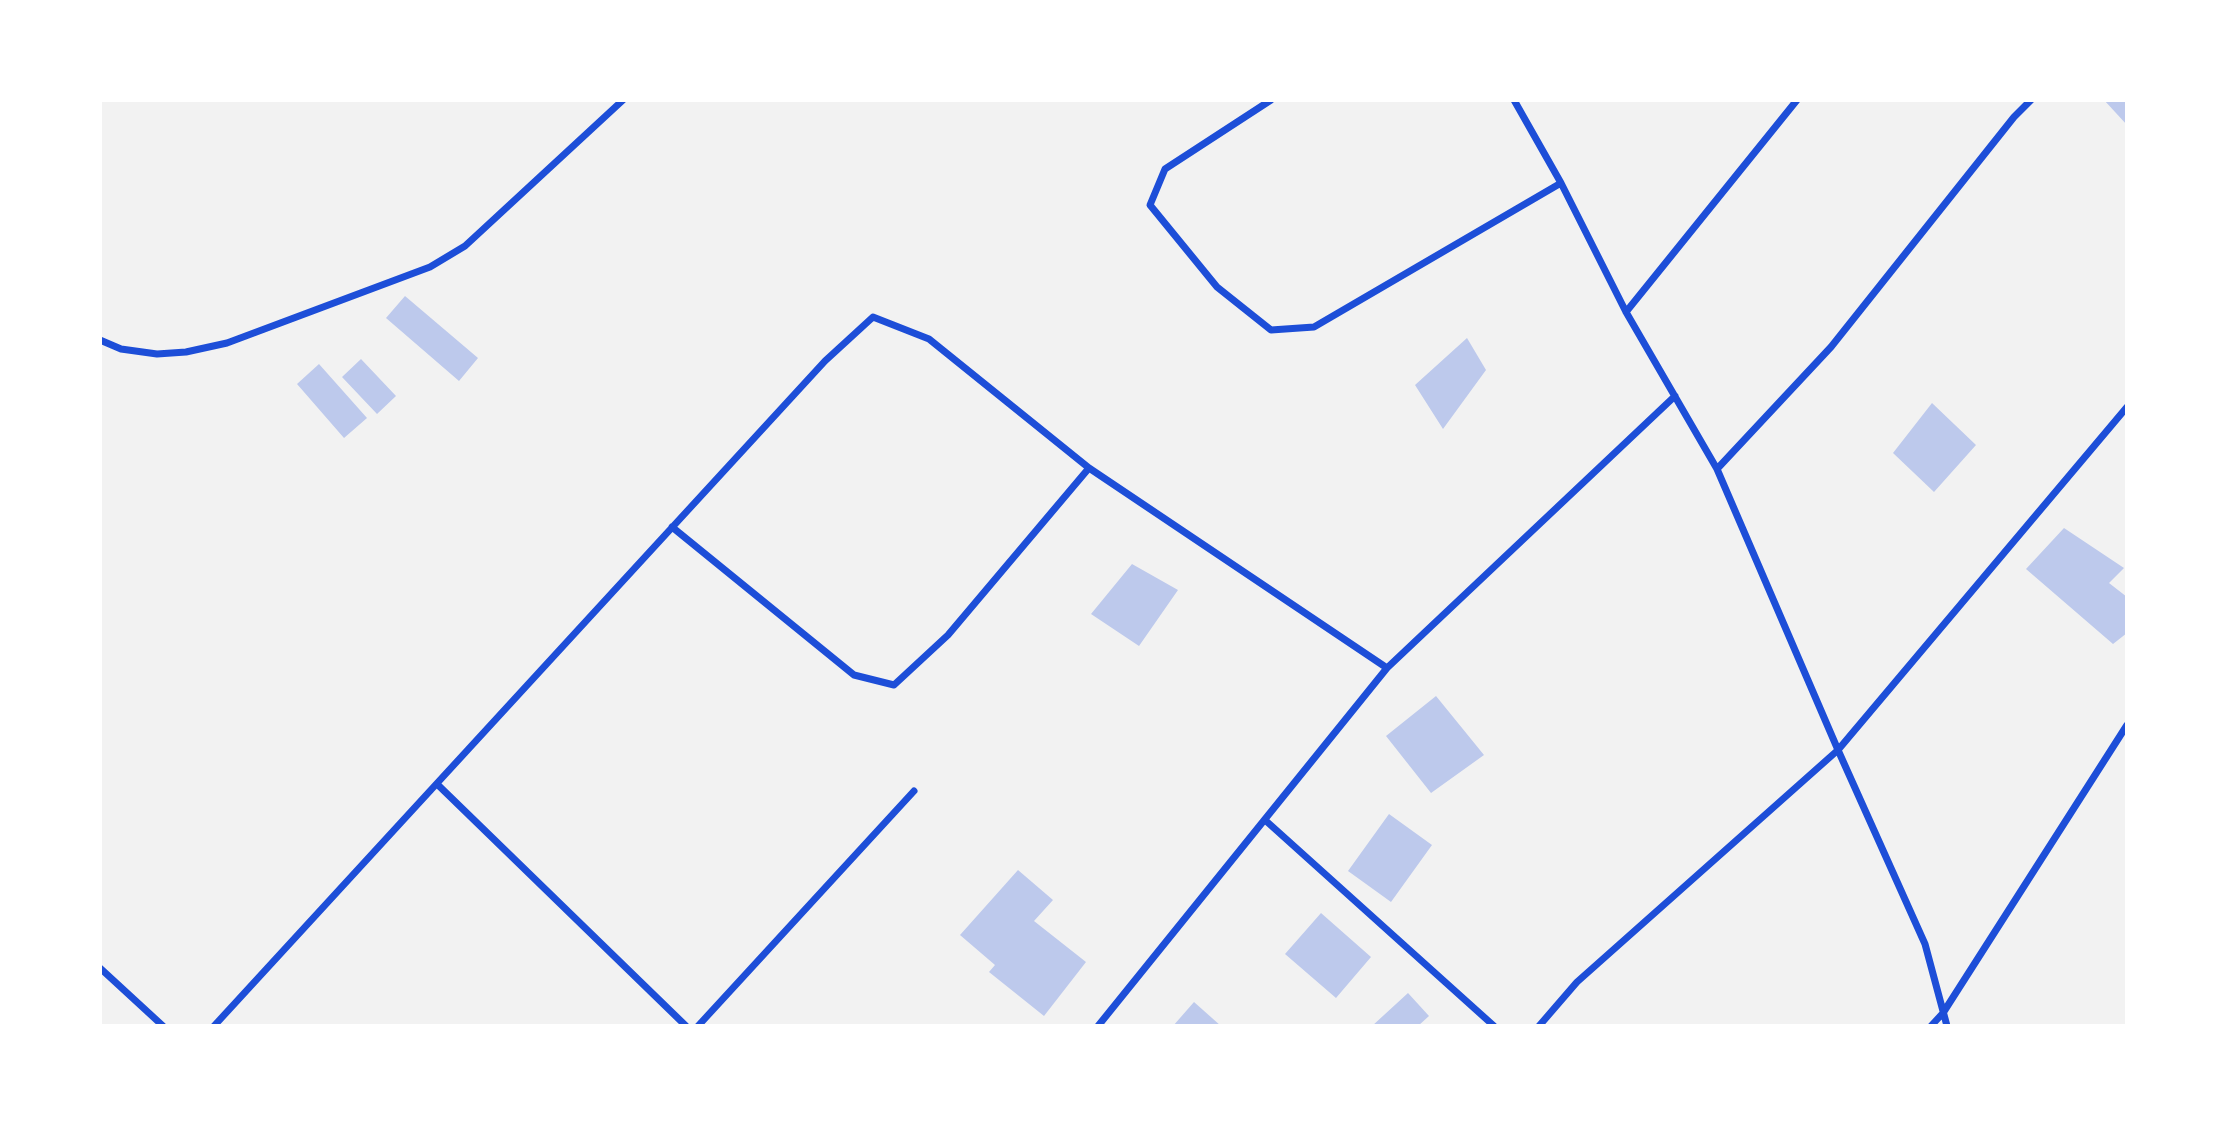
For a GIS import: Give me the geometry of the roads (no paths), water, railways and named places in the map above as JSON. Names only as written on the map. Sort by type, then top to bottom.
[{"type":"street","points":[[100,340],[121,349],[157,354],[186,352],[227,343],[430,267],[465,246],[623,100]]},
{"type":"street","points":[[1270,100],[1164,169],[1150,205],[1217,287],[1271,330],[1314,327],[1561,183]]},
{"type":"street","points":[[1514,100],[1561,183],[1626,312],[1717,469],[1838,750],[1926,944],[1947,1026]]},
{"type":"street","points":[[1626,312],[1797,100]]},
{"type":"street","points":[[1717,469],[1831,347],[2014,117],[2031,100]]},
{"type":"street","points":[[214,1026],[825,361],[873,317],[929,339],[1089,468],[1387,668]]},
{"type":"street","points":[[1098,1026],[1387,668],[1675,396]]},
{"type":"street","points":[[1539,1026],[1577,982],[1838,750],[2127,407]]},
{"type":"street","points":[[673,527],[854,674],[894,685],[948,635],[1089,468]]},
{"type":"street","points":[[1931,1026],[1942,1013],[2127,725]]},
{"type":"street","points":[[437,784],[686,1026]]},
{"type":"street","points":[[698,1026],[914,791]]},
{"type":"street","points":[[1265,820],[1494,1026]]},
{"type":"street","points":[[100,968],[163,1026]]}]
